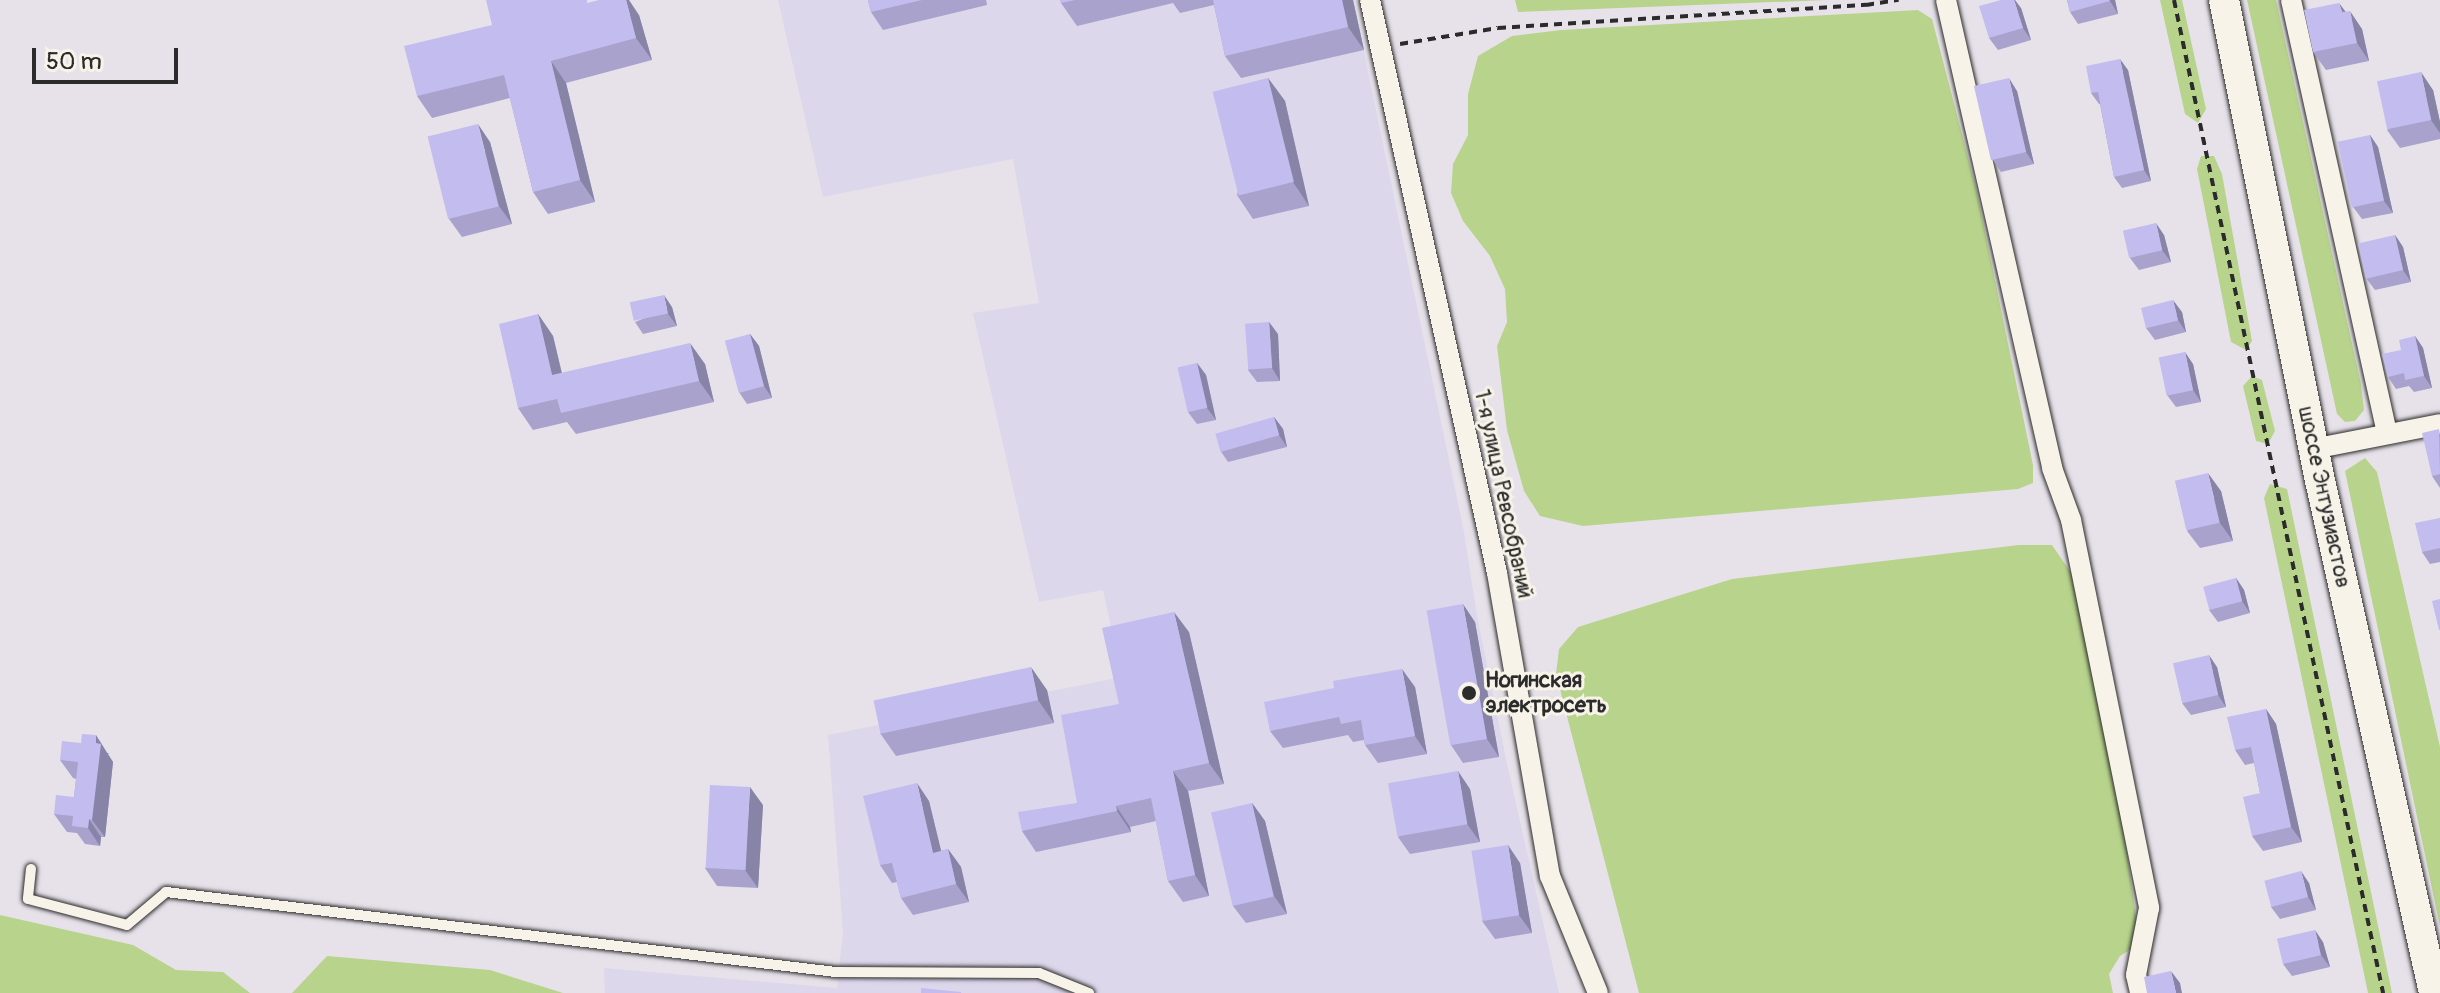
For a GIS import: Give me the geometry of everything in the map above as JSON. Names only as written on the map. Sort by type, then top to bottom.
[{"type":"main road","name":"шоссе Энтузиастов","points":[[2224,0],[2313,449],[2434,993]]},
{"type":"street","name":"1-я улица Ревсобраний","points":[[1370,0],[1497,573],[1550,876],[1598,993]]},
{"type":"street","points":[[1946,0],[2052,468],[2071,520],[2149,908],[2138,984]]},
{"type":"street","points":[[2291,0],[2387,434]]},
{"type":"street","points":[[2313,449],[2440,424]]},
{"type":"lane","points":[[31,869],[28,899],[127,925],[166,892],[836,972],[1039,973],[1089,993]]},
{"type":"path","points":[[1381,48],[1498,28],[1866,5],[1899,0]]},
{"type":"path","points":[[2174,0],[2383,993]]},
{"type":"shaded area","points":[[778,0],[1353,0],[1464,532],[1477,616],[1506,759],[1559,993],[605,993],[604,968],[837,988],[843,932],[828,735],[1122,677],[1103,590],[1039,602],[973,313],[1039,303],[1013,159],[823,197]]},
{"type":"green space","points":[[1515,0],[1828,0],[1518,12]]},
{"type":"green space","points":[[2160,0],[2182,0],[2206,109],[2198,123],[2185,114]]},
{"type":"green space","points":[[2247,0],[2276,0],[2361,384],[2364,410],[2355,421],[2345,422],[2337,414]]},
{"type":"green space","points":[[1918,10],[1932,19],[1976,188],[2033,465],[2033,483],[2018,489],[1583,526],[1540,516],[1524,491],[1507,430],[1497,346],[1507,322],[1505,289],[1490,256],[1463,221],[1451,193],[1453,164],[1468,135],[1468,94],[1478,56],[1512,36],[1561,30]]},
{"type":"green space","points":[[2201,156],[2214,156],[2222,174],[2252,341],[2246,350],[2231,342],[2197,169]]},
{"type":"green space","points":[[2252,376],[2262,380],[2275,431],[2268,444],[2256,441],[2243,386]]},
{"type":"green space","points":[[2365,458],[2377,472],[2440,747],[2440,927],[2345,471]]},
{"type":"green space","points":[[2270,484],[2287,489],[2392,993],[2368,993],[2264,498]]},
{"type":"green space","points":[[2019,545],[2052,545],[2074,577],[2113,754],[2137,924],[2133,948],[2120,956],[2109,974],[2113,993],[1639,993],[1556,674],[1559,649],[1578,627],[1732,579]]},
{"type":"green space","points":[[0,915],[133,945],[176,970],[223,972],[250,993],[0,993]]},
{"type":"green space","points":[[327,956],[490,970],[563,993],[292,993]]},
{"type":"building","points":[[486,0],[587,0],[587,3],[626,0],[636,38],[551,61],[580,180],[533,192],[504,75],[417,96],[404,46],[492,25]]},
{"type":"building","points":[[868,0],[922,0],[871,12]]},
{"type":"building","points":[[1213,0],[1342,0],[1348,27],[1225,56]]},
{"type":"building","points":[[2014,0],[2023,28],[1989,38],[1979,6]]},
{"type":"building","points":[[2067,0],[2109,0],[2110,1],[2070,12]]},
{"type":"building","points":[[2339,3],[2342,12],[2350,11],[2357,43],[2313,52],[2304,10]]},
{"type":"building","points":[[2120,59],[2144,170],[2114,177],[2098,92],[2091,93],[2086,66]]},
{"type":"building","points":[[2421,72],[2431,120],[2387,129],[2377,81]]},
{"type":"building","points":[[1268,78],[1294,182],[1239,196],[1213,92]]},
{"type":"building","points":[[2009,78],[2026,152],[1991,160],[1974,86]]},
{"type":"building","points":[[478,124],[499,206],[448,219],[428,137]]},
{"type":"building","points":[[2370,135],[2384,201],[2352,207],[2338,142]]},
{"type":"building","points":[[2156,223],[2162,250],[2129,258],[2123,231]]},
{"type":"building","points":[[2395,235],[2403,270],[2366,279],[2358,244]]},
{"type":"building","points":[[664,295],[668,314],[634,321],[630,302]]},
{"type":"building","points":[[2173,300],[2178,320],[2146,328],[2141,308]]},
{"type":"building","points":[[538,314],[552,375],[690,343],[699,381],[561,413],[557,399],[518,408],[499,324]]},
{"type":"building","points":[[1269,322],[1272,368],[1248,370],[1245,324]]},
{"type":"building","points":[[750,334],[764,386],[739,393],[725,341]]},
{"type":"building","points":[[2415,336],[2424,376],[2405,380],[2404,373],[2388,377],[2382,354],[2401,350],[2399,340]]},
{"type":"building","points":[[2185,352],[2193,390],[2167,396],[2159,358]]},
{"type":"building","points":[[1197,363],[1207,408],[1188,412],[1178,367]]},
{"type":"building","points":[[1274,417],[1279,435],[1221,452],[1215,434]]},
{"type":"building","points":[[2439,429],[2440,474],[2432,476],[2422,433]]},
{"type":"building","points":[[2208,473],[2219,523],[2186,530],[2175,481]]},
{"type":"building","points":[[2440,518],[2440,548],[2422,552],[2415,523]]},
{"type":"building","points":[[2236,578],[2242,601],[2209,610],[2203,587]]},
{"type":"building","points":[[2440,599],[2440,630],[2439,630],[2432,601]]},
{"type":"building","name":"Ногинская электросеть","points":[[1463,604],[1487,739],[1450,745],[1427,610]]},
{"type":"building","points":[[1174,612],[1209,763],[1173,771],[1195,875],[1168,881],[1151,798],[1116,806],[1117,811],[1022,831],[1018,812],[1077,803],[1061,715],[1119,704],[1102,628]]},
{"type":"building","points":[[2209,655],[2218,695],[2182,703],[2173,663]]},
{"type":"building","points":[[1031,667],[1038,700],[881,734],[874,700]]},
{"type":"building","points":[[1402,669],[1415,736],[1365,745],[1361,720],[1341,724],[1339,717],[1270,731],[1264,702],[1334,688],[1333,681]]},
{"type":"building","points":[[2266,709],[2291,827],[2252,836],[2243,797],[2260,793],[2251,747],[2235,750],[2227,717]]},
{"type":"building","points":[[82,734],[96,735],[96,743],[101,744],[92,820],[89,819],[88,828],[72,826],[73,816],[54,814],[56,795],[74,797],[78,762],[60,760],[62,741],[81,743]]},
{"type":"building","points":[[1458,771],[1467,824],[1397,837],[1388,783]]},
{"type":"building","points":[[917,783],[933,853],[948,849],[956,884],[901,898],[892,863],[880,865],[863,796]]},
{"type":"building","points":[[710,785],[750,787],[746,870],[706,868]]},
{"type":"building","points":[[1252,803],[1274,897],[1233,906],[1211,812]]},
{"type":"building","points":[[1508,845],[1519,915],[1483,921],[1471,851]]},
{"type":"building","points":[[2301,871],[2308,897],[2271,907],[2264,881]]},
{"type":"building","points":[[2315,930],[2321,955],[2283,964],[2277,939]]},
{"type":"building","points":[[2171,971],[2176,993],[2147,993],[2144,977]]},
{"type":"building","points":[[921,988],[961,992],[961,993],[921,993]]},
{"type":"place","name":"Ногинская электросеть","points":[[1469,693]]}]
